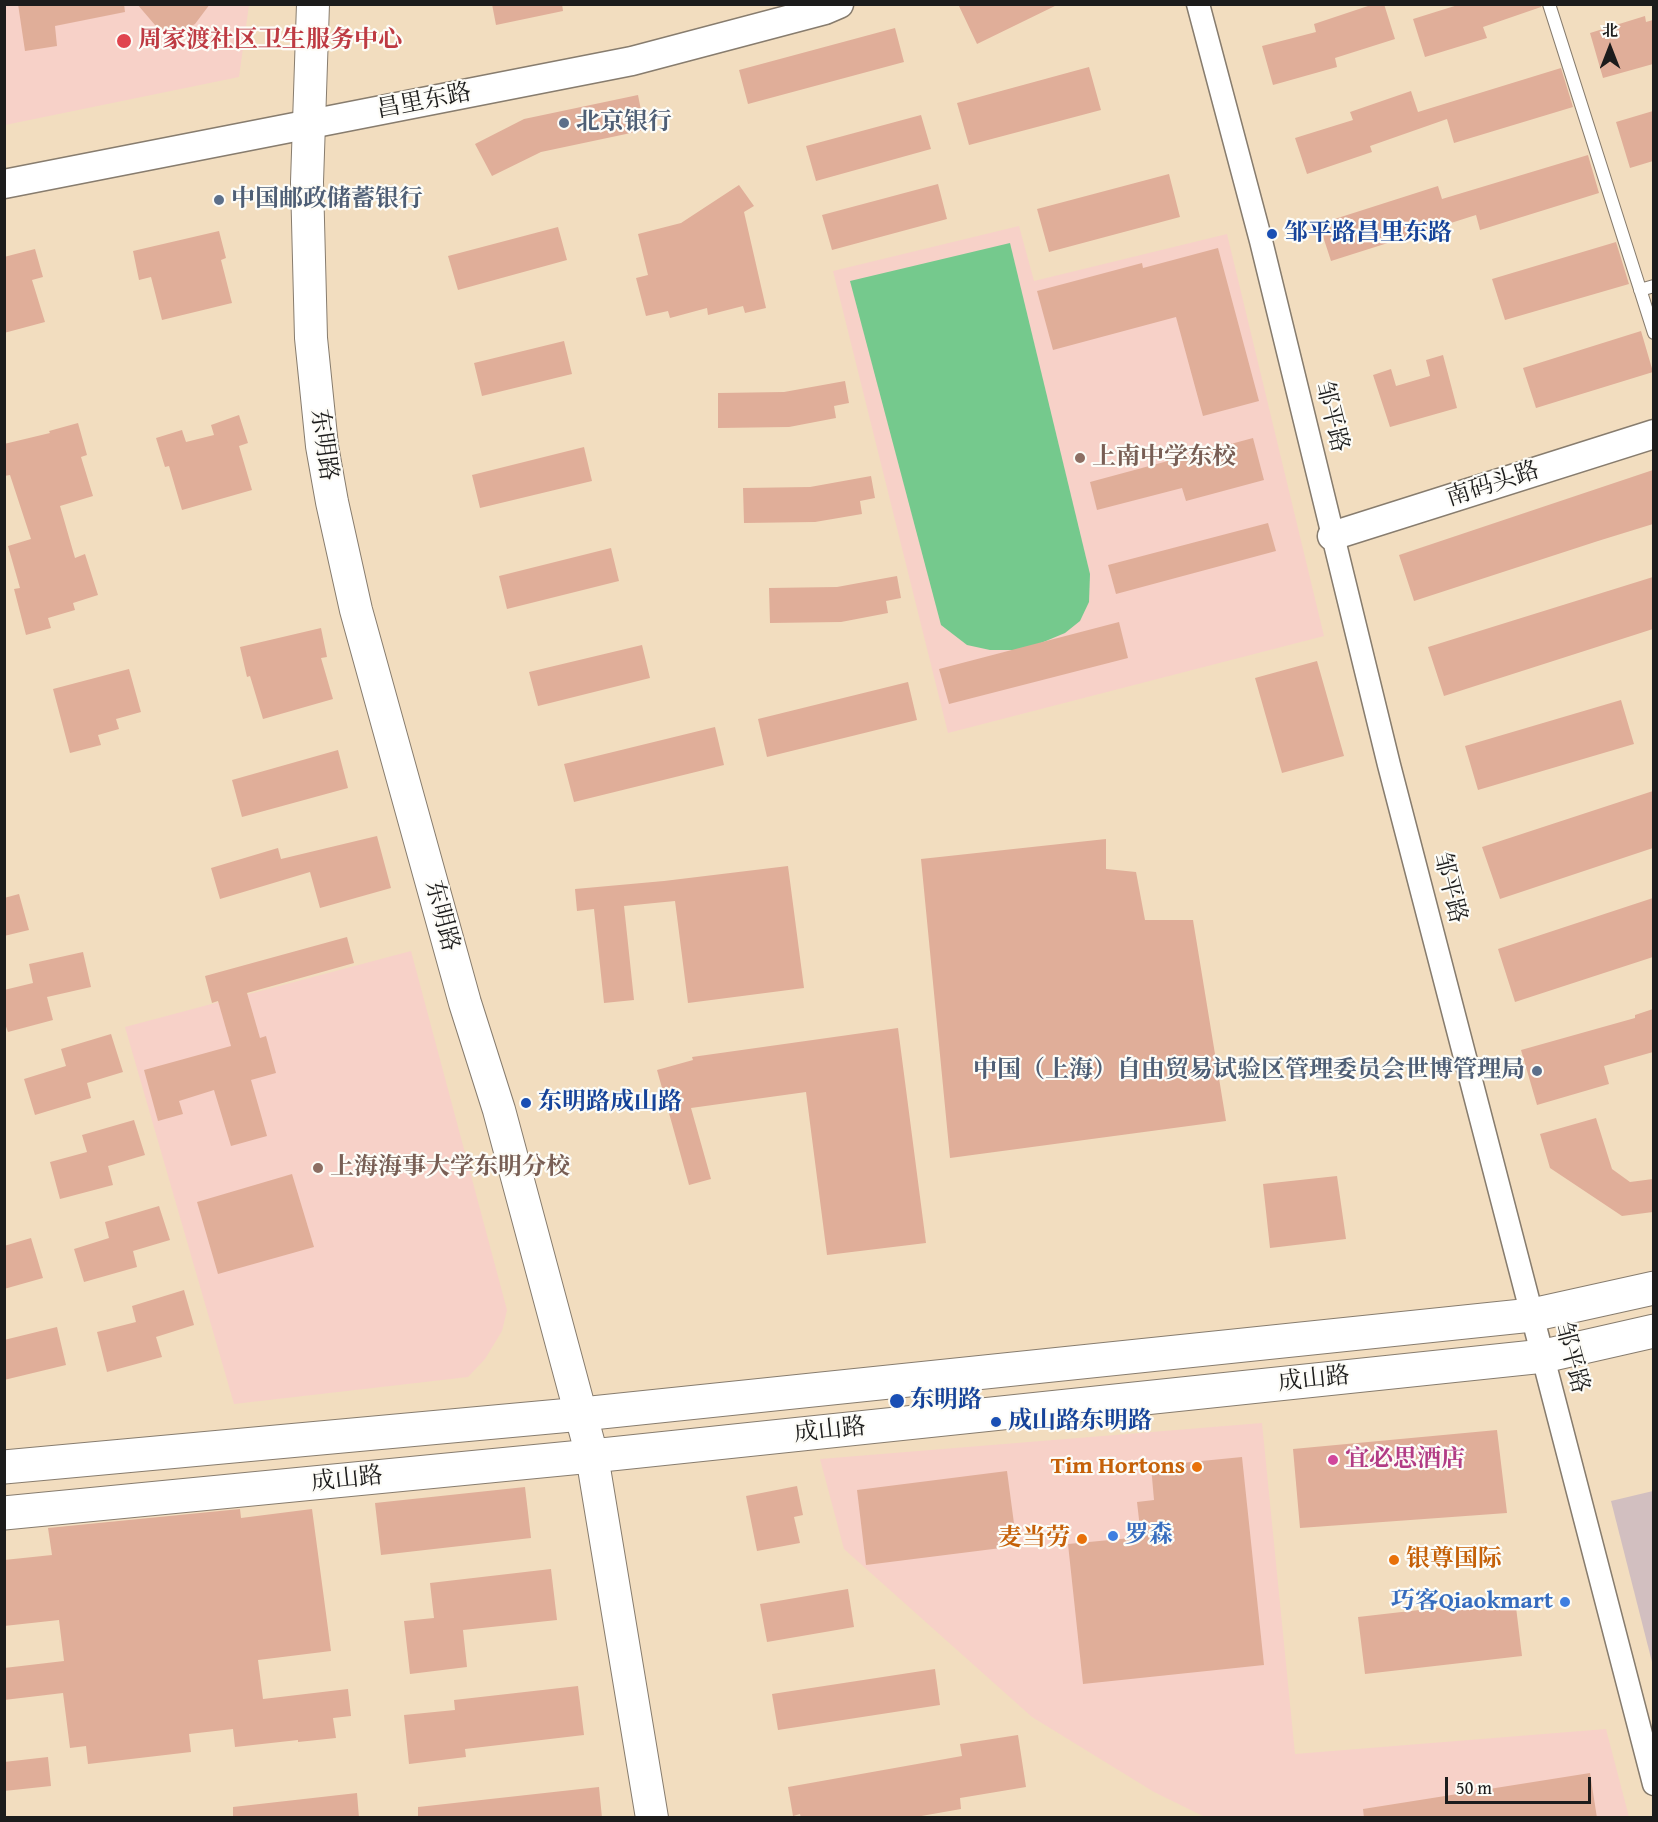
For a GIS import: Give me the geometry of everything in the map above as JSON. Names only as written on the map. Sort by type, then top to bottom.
[{"type":"main road","name":"东明路","points":[[313,4],[308,124],[309,285],[315,390],[322,446],[343,557],[359,622],[465,1003],[499,1110],[582,1414],[592,1456],[652,1818]]},
{"type":"main road","name":"成山路","points":[[4,1467],[582,1414],[1532,1315],[1653,1288]]},
{"type":"main road","name":"成山路","points":[[4,1513],[592,1456],[1544,1356],[1653,1331]]},
{"type":"street","name":"昌里东路","points":[[4,184],[632,61],[839,4]]},
{"type":"street","name":"邹平路","points":[[1198,4],[1261,241],[1389,765],[1544,1356],[1653,1785]]},
{"type":"street","name":"南码头路","points":[[1332,536],[1653,434]]},
{"type":"lane","points":[[1549,4],[1653,333]]},
{"type":"lane","points":[[1640,290],[1653,286]]},
{"type":"shaded area","name":"周家渡社区卫生服务中心","points":[[5,5],[249,5],[239,77],[5,125]]},
{"type":"shaded area","name":"上南中学东校","points":[[1019,226],[1034,281],[1227,234],[1324,636],[948,733],[833,271]]},
{"type":"shaded area","name":"上海海事大学东明分校","points":[[411,951],[507,1310],[502,1331],[485,1359],[468,1377],[234,1404],[125,1027]]},
{"type":"shaded area","points":[[1262,1423],[1295,1754],[1606,1729],[1629,1817],[1205,1817],[1154,1792],[1032,1717],[844,1549],[820,1459]]},
{"type":"shaded area","points":[[1654,1491],[1653,1666],[1611,1501]]},
{"type":"green space","points":[[1010,243],[1090,574],[1089,602],[1080,621],[1065,633],[1019,650],[990,650],[967,645],[941,625],[850,281]]},
{"type":"building","points":[[18,4],[124,4],[125,12],[55,26],[57,46],[25,51]]},
{"type":"building","points":[[137,4],[210,4],[195,24],[186,29],[174,31],[164,30],[155,25]]},
{"type":"building","points":[[492,4],[562,4],[563,11],[496,25]]},
{"type":"building","points":[[958,4],[1059,4],[977,44]]},
{"type":"building","points":[[1374,4],[1384,4],[1395,39],[1335,58],[1337,67],[1273,85],[1262,46],[1316,32],[1314,24]]},
{"type":"building","points":[[1461,4],[1541,4],[1541,7],[1483,27],[1487,38],[1425,57],[1413,19]]},
{"type":"building","points":[[1645,16],[1646,22],[1653,20],[1653,64],[1603,78],[1590,33]]},
{"type":"building","points":[[895,28],[904,62],[748,104],[739,70]]},
{"type":"building","points":[[1089,67],[1101,110],[969,145],[957,103]]},
{"type":"building","points":[[1561,68],[1573,107],[1454,143],[1447,119],[1370,146],[1372,152],[1307,174],[1295,138],[1353,120],[1350,112],[1411,91],[1418,112]]},
{"type":"building","points":[[638,95],[645,130],[541,152],[492,176],[475,144],[524,119]]},
{"type":"building","points":[[1653,111],[1653,161],[1630,168],[1616,122]]},
{"type":"building","points":[[921,115],[931,149],[816,181],[806,146]]},
{"type":"building","points":[[1588,155],[1599,193],[1480,230],[1476,215],[1331,261],[1319,224],[1438,186],[1442,199]]},
{"type":"building","points":[[1169,174],[1180,217],[1049,252],[1037,209]]},
{"type":"building","points":[[938,184],[947,219],[832,250],[822,215]]},
{"type":"building","points":[[739,185],[754,206],[744,212],[766,308],[745,313],[743,306],[708,315],[707,308],[670,318],[668,311],[646,316],[636,278],[648,275],[638,234],[681,223]]},
{"type":"building","points":[[558,227],[567,260],[458,290],[448,256]]},
{"type":"building","points":[[219,231],[226,258],[221,260],[232,303],[162,320],[151,277],[139,280],[133,251]]},
{"type":"building","points":[[1616,242],[1629,284],[1505,320],[1492,279]]},
{"type":"building","points":[[1218,248],[1259,401],[1203,416],[1176,317],[1053,350],[1037,291],[1142,263],[1143,268]]},
{"type":"building","points":[[35,249],[43,277],[32,280],[45,322],[4,333],[4,257]]},
{"type":"building","points":[[1641,331],[1653,372],[1536,408],[1523,368]]},
{"type":"building","points":[[564,341],[572,374],[482,396],[474,363]]},
{"type":"building","points":[[1443,355],[1457,408],[1390,427],[1373,375],[1391,369],[1396,386],[1430,376],[1426,360]]},
{"type":"building","points":[[845,381],[849,403],[834,406],[836,418],[789,427],[718,428],[718,393],[784,392]]},
{"type":"building","points":[[239,415],[248,443],[239,446],[252,490],[182,510],[169,466],[165,467],[156,438],[182,430],[186,442],[214,435],[211,425]]},
{"type":"building","points":[[78,423],[87,455],[81,457],[93,496],[60,506],[75,558],[85,554],[98,595],[73,603],[75,610],[48,618],[51,628],[26,635],[14,589],[20,588],[8,546],[31,539],[10,475],[4,476],[4,444],[50,433],[49,431]]},
{"type":"building","points":[[1253,438],[1264,480],[1186,501],[1182,488],[1097,510],[1090,482]]},
{"type":"building","points":[[584,447],[592,481],[480,508],[472,475]]},
{"type":"building","points":[[1653,470],[1653,524],[1414,601],[1399,555]]},
{"type":"building","points":[[871,476],[875,498],[860,501],[862,514],[815,522],[744,523],[743,488],[810,487]]},
{"type":"building","points":[[1268,523],[1276,551],[1116,594],[1108,565]]},
{"type":"building","points":[[611,548],[619,581],[507,609],[499,576]]},
{"type":"building","points":[[897,576],[901,598],[886,601],[888,613],[841,622],[770,623],[769,588],[837,587]]},
{"type":"building","points":[[1653,577],[1653,629],[1444,696],[1428,647]]},
{"type":"building","points":[[1119,622],[1128,658],[949,704],[939,669]]},
{"type":"building","points":[[321,628],[327,657],[321,658],[333,699],[263,719],[250,676],[247,677],[240,647]]},
{"type":"building","points":[[642,645],[650,678],[538,706],[529,672]]},
{"type":"building","points":[[1317,661],[1344,756],[1282,773],[1255,678]]},
{"type":"building","points":[[129,669],[141,712],[116,719],[119,729],[98,735],[101,745],[70,753],[53,689]]},
{"type":"building","points":[[908,682],[917,720],[767,757],[758,719]]},
{"type":"building","points":[[1621,700],[1634,744],[1478,790],[1465,746]]},
{"type":"building","points":[[715,727],[724,765],[574,802],[564,764]]},
{"type":"building","points":[[338,750],[348,788],[242,817],[232,780]]},
{"type":"building","points":[[1653,791],[1653,848],[1500,899],[1482,847]]},
{"type":"building","points":[[377,836],[391,888],[320,908],[310,872],[220,899],[211,868],[278,848],[281,859]]},
{"type":"building","points":[[1106,839],[1106,869],[1136,872],[1145,920],[1193,920],[1226,1121],[950,1158],[921,859]]},
{"type":"building","points":[[788,866],[804,988],[688,1003],[675,901],[624,906],[634,1000],[604,1003],[594,909],[577,911],[575,889]]},
{"type":"building","points":[[19,894],[29,930],[4,936],[4,898]]},
{"type":"building","points":[[1653,898],[1653,957],[1515,1002],[1498,949]]},
{"type":"building","points":[[347,937],[354,963],[247,993],[260,1038],[266,1036],[276,1073],[251,1080],[267,1136],[231,1146],[214,1090],[179,1101],[183,1114],[158,1121],[144,1070],[231,1046],[218,1001],[212,1003],[205,976]]},
{"type":"building","points":[[83,952],[91,987],[47,997],[53,1020],[8,1032],[4,1021],[4,990],[33,983],[29,964]]},
{"type":"building","points":[[1653,1009],[1653,1052],[1604,1066],[1609,1084],[1537,1105],[1521,1050],[1635,1018],[1635,1015]]},
{"type":"building","points":[[898,1028],[926,1243],[827,1255],[806,1092],[691,1108],[711,1179],[689,1185],[657,1070],[693,1060],[692,1057]]},
{"type":"building","points":[[111,1034],[123,1072],[87,1083],[91,1098],[35,1115],[24,1079],[66,1066],[61,1049]]},
{"type":"building","points":[[1596,1118],[1612,1169],[1630,1182],[1653,1179],[1653,1212],[1622,1216],[1550,1168],[1540,1134]]},
{"type":"building","points":[[134,1120],[145,1155],[108,1166],[113,1185],[60,1199],[50,1162],[87,1152],[82,1135]]},
{"type":"building","points":[[292,1174],[314,1247],[218,1274],[197,1202]]},
{"type":"building","points":[[1337,1176],[1346,1239],[1270,1248],[1263,1184]]},
{"type":"building","points":[[159,1206],[170,1240],[133,1251],[137,1267],[84,1282],[74,1249],[109,1238],[105,1222]]},
{"type":"building","points":[[31,1238],[43,1278],[4,1289],[4,1246]]},
{"type":"building","points":[[184,1290],[194,1325],[156,1337],[162,1357],[107,1372],[97,1332],[136,1322],[132,1306]]},
{"type":"building","points":[[57,1327],[66,1365],[4,1380],[4,1340]]},
{"type":"building","points":[[1497,1430],[1507,1513],[1300,1528],[1293,1449]]},
{"type":"building","points":[[1242,1457],[1264,1665],[1083,1684],[1068,1544],[1141,1537],[1137,1502],[1154,1500],[1151,1466]]},
{"type":"building","points":[[1007,1471],[1017,1546],[866,1565],[857,1490]]},
{"type":"building","points":[[797,1486],[803,1515],[794,1517],[800,1543],[757,1551],[746,1496]]},
{"type":"building","points":[[525,1487],[531,1538],[381,1555],[375,1503]]},
{"type":"building","points":[[240,1509],[241,1518],[312,1509],[331,1651],[258,1660],[263,1699],[348,1689],[351,1716],[333,1718],[336,1738],[235,1747],[233,1729],[189,1734],[191,1752],[88,1764],[86,1746],[70,1748],[63,1693],[4,1700],[4,1668],[64,1661],[59,1620],[4,1626],[4,1560],[52,1555],[48,1528]]},
{"type":"building","points":[[551,1569],[557,1620],[463,1630],[467,1667],[410,1674],[404,1621],[434,1618],[430,1583]]},
{"type":"building","points":[[848,1589],[854,1627],[767,1642],[760,1604]]},
{"type":"building","points":[[1515,1599],[1522,1656],[1365,1674],[1358,1617]]},
{"type":"building","points":[[935,1669],[940,1705],[778,1730],[772,1694]]},
{"type":"building","points":[[578,1686],[584,1735],[465,1749],[466,1757],[409,1764],[404,1715],[455,1710],[454,1700]]},
{"type":"building","points":[[1018,1735],[1026,1787],[960,1798],[961,1809],[910,1818],[801,1818],[800,1814],[793,1816],[788,1787],[962,1756],[960,1744]]},
{"type":"building","points":[[48,1757],[51,1786],[4,1791],[4,1762]]},
{"type":"building","points":[[1590,1773],[1597,1818],[1364,1818],[1363,1809]]},
{"type":"building","points":[[599,1787],[602,1818],[418,1818],[418,1807]]},
{"type":"building","points":[[357,1793],[359,1818],[233,1818],[233,1807]]},
{"type":"place","name":"周家渡社区卫生服务中心","points":[[124,41]]},
{"type":"place","name":"北京银行","points":[[564,123]]},
{"type":"place","name":"中国邮政储蓄银行","points":[[219,200]]},
{"type":"place","name":"邹平路昌里东路","points":[[1272,234]]},
{"type":"place","name":"上南中学东校","points":[[1080,458]]},
{"type":"place","name":"中国（上海）自由贸易试验区管理委员会世博管理局","points":[[1537,1071]]},
{"type":"place","name":"东明路成山路","points":[[526,1103]]},
{"type":"place","name":"上海海事大学东明分校","points":[[318,1168]]},
{"type":"place","name":"东明路","points":[[897,1401]]},
{"type":"place","name":"成山路东明路","points":[[996,1422]]},
{"type":"place","name":"宜必思酒店","points":[[1333,1460]]},
{"type":"place","name":"Tim Hortons","points":[[1197,1467]]},
{"type":"place","name":"罗森","points":[[1113,1536]]},
{"type":"place","name":"麦当劳","points":[[1082,1539]]},
{"type":"place","name":"银尊国际","points":[[1394,1560]]},
{"type":"place","name":"巧客Qiaokmart","points":[[1565,1602]]}]
